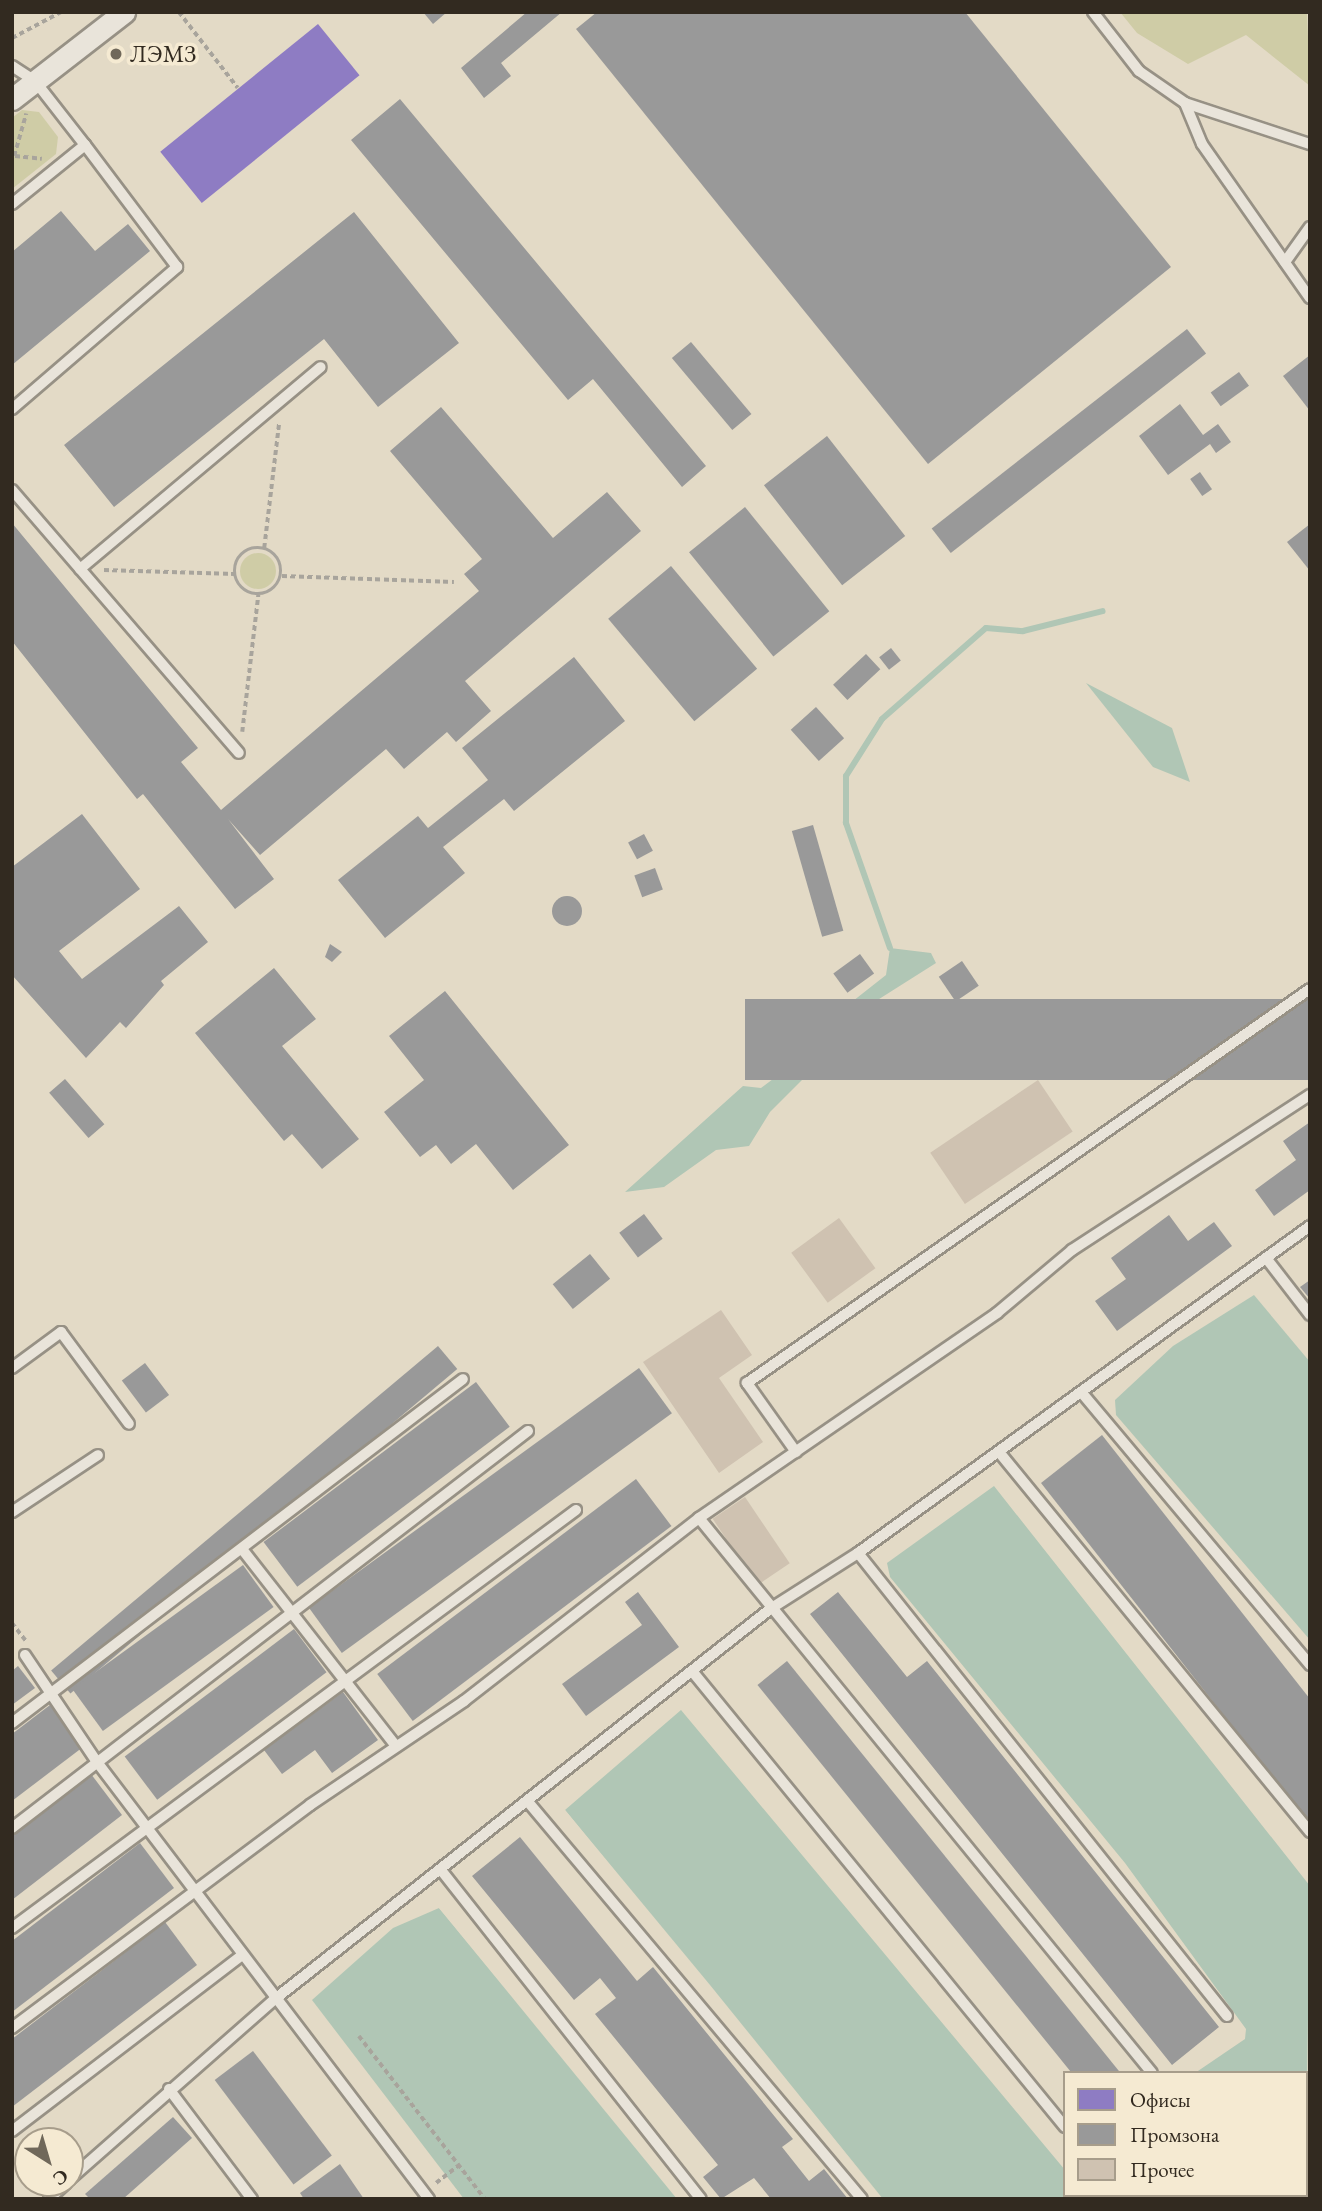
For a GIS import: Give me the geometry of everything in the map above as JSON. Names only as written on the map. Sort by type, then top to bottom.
[{"type":"street","points":[[12,99],[124,12]]},
{"type":"lane","points":[[1093,12],[1139,71],[1185,103],[1310,144]]},
{"type":"lane","points":[[12,66],[35,81],[177,267],[12,409]]},
{"type":"lane","points":[[1185,103],[1202,144],[1310,298]]},
{"type":"lane","points":[[12,204],[85,145]]},
{"type":"lane","points":[[1285,262],[1310,227]]},
{"type":"lane","points":[[80,569],[320,367]]},
{"type":"lane","points":[[12,490],[239,753]]},
{"type":"lane","points":[[796,1452],[747,1383],[1310,989]]},
{"type":"lane","points":[[12,2028],[194,1891],[396,1745],[464,1701],[699,1518],[997,1313],[1072,1250],[1310,1095]]},
{"type":"lane","points":[[84,2166],[169,2089],[275,2000],[529,1803],[770,1609],[858,1553],[1310,1226]]},
{"type":"lane","points":[[1266,1258],[1310,1315]]},
{"type":"lane","points":[[12,1368],[61,1332],[129,1424]]},
{"type":"lane","points":[[12,1723],[463,1379]]},
{"type":"lane","points":[[1082,1393],[1310,1665]]},
{"type":"lane","points":[[12,1828],[294,1615],[528,1431]]},
{"type":"lane","points":[[999,1452],[1310,1832]]},
{"type":"lane","points":[[12,1512],[98,1455]]},
{"type":"lane","points":[[12,1928],[344,1679],[576,1510]]},
{"type":"lane","points":[[699,1518],[770,1609],[1150,2071]]},
{"type":"lane","points":[[242,1549],[396,1745]]},
{"type":"lane","points":[[858,1553],[1227,2016]]},
{"type":"lane","points":[[25,1655],[53,1692],[97,1762],[275,2000],[427,2194]]},
{"type":"lane","points":[[692,1671],[1063,2125]]},
{"type":"lane","points":[[529,1803],[862,2199]]},
{"type":"lane","points":[[441,1870],[701,2199]]},
{"type":"lane","points":[[12,2131],[242,1955]]},
{"type":"lane","points":[[169,2089],[252,2199]]},
{"type":"path","points":[[12,38],[61,12]]},
{"type":"path","points":[[179,12],[238,88]]},
{"type":"path","points":[[12,157],[65,161]]},
{"type":"path","points":[[264,548],[282,400]]},
{"type":"path","points":[[264,548],[281,564],[282,576],[273,590],[258,595],[242,589],[235,574],[237,559],[249,549],[264,548]]},
{"type":"path","points":[[80,569],[235,574]]},
{"type":"path","points":[[282,576],[454,582]]},
{"type":"path","points":[[239,753],[258,595]]},
{"type":"path","points":[[359,2036],[485,2199]]},
{"type":"path","points":[[427,2194],[459,2165]]},
{"type":"shaded area","points":[[1120,12],[1307,12],[1310,86],[1246,35],[1188,64],[1137,33]]},
{"type":"shaded area","points":[[22,110],[39,112],[58,137],[56,154],[12,189],[12,118]]},
{"type":"shaded area","points":[[258,553],[271,558],[276,571],[271,584],[258,589],[245,584],[240,571],[245,558]]},
{"type":"shaded area","points":[[1086,683],[1172,728],[1190,782],[1153,767]]},
{"type":"shaded area","points":[[890,948],[931,953],[936,963],[857,1013],[831,1051],[770,1112],[749,1146],[716,1150],[664,1187],[625,1192],[743,1086],[761,1088],[825,1040],[853,1001],[886,975]]},
{"type":"shaded area","points":[[1254,1295],[1310,1362],[1310,1640],[1116,1415],[1115,1400],[1173,1346]]},
{"type":"shaded area","points":[[994,1486],[1310,1886],[1307,2071],[1198,2071],[1245,2039],[1246,2029],[1125,1863],[890,1577],[887,1563]]},
{"type":"shaded area","points":[[681,1710],[1063,2168],[1063,2197],[883,2199],[565,1810]]},
{"type":"shaded area","points":[[439,1908],[677,2199],[464,2199],[312,2000],[393,1928]]},
{"type":"pier","points":[[565,1810],[710,1985],[883,2199],[562,1812]]},
{"type":"pier","points":[[442,1906],[680,2197],[680,2199],[439,1908]]},
{"type":"building: Офисы","points":[[318,24],[360,75],[202,203],[160,152]]},
{"type":"building: Промзона","points":[[423,12],[447,12],[433,24]]},
{"type":"building: Промзона","points":[[527,12],[562,12],[501,63],[511,76],[484,98],[461,68]]},
{"type":"building: Промзона","points":[[597,12],[965,12],[1171,267],[928,464],[576,29]]},
{"type":"building: Промзона","points":[[400,99],[706,466],[682,487],[593,379],[568,400],[351,140]]},
{"type":"building: Промзона","points":[[61,211],[95,251],[128,224],[150,251],[12,365],[12,252]]},
{"type":"building: Промзона","points":[[354,212],[459,343],[378,407],[324,339],[114,507],[64,445]]},
{"type":"building: Промзона","points":[[1187,329],[1206,353],[951,553],[932,528]]},
{"type":"building: Промзона","points":[[691,342],[751,414],[732,430],[672,358]]},
{"type":"building: Промзона","points":[[1310,355],[1310,411],[1283,376]]},
{"type":"building: Промзона","points":[[1239,372],[1249,386],[1221,406],[1211,393]]},
{"type":"building: Промзона","points":[[1180,404],[1203,435],[1218,424],[1231,442],[1216,453],[1210,444],[1168,475],[1139,436]]},
{"type":"building: Промзона","points":[[441,407],[553,538],[607,492],[641,531],[465,681],[491,711],[456,742],[447,732],[404,769],[386,749],[260,855],[228,819],[274,879],[235,909],[143,794],[137,799],[12,641],[12,523],[198,748],[181,762],[221,810],[479,591],[464,574],[482,559],[390,451]]},
{"type":"building: Промзона","points":[[827,436],[905,536],[842,585],[764,485]]},
{"type":"building: Промзона","points":[[1200,472],[1212,489],[1202,496],[1190,479]]},
{"type":"building: Промзона","points":[[745,507],[829,611],[773,656],[689,552]]},
{"type":"building: Промзона","points":[[1310,524],[1310,571],[1287,542]]},
{"type":"building: Промзона","points":[[671,566],[757,669],[694,721],[608,619]]},
{"type":"building: Промзона","points":[[891,648],[901,661],[889,670],[879,657]]},
{"type":"building: Промзона","points":[[866,654],[880,669],[847,700],[833,685]]},
{"type":"building: Промзона","points":[[574,657],[625,721],[514,811],[504,799],[443,847],[465,873],[385,938],[338,880],[418,816],[428,828],[488,780],[462,748]]},
{"type":"building: Промзона","points":[[816,707],[844,738],[819,761],[791,730]]},
{"type":"building: Промзона","points":[[82,814],[140,889],[59,951],[82,979],[179,906],[208,942],[161,981],[164,985],[126,1028],[120,1022],[86,1058],[12,975],[12,867]]},
{"type":"building: Промзона","points":[[813,825],[843,931],[822,937],[792,831]]},
{"type":"building: Промзона","points":[[644,834],[653,851],[637,859],[628,842]]},
{"type":"building: Промзона","points":[[655,868],[663,890],[642,897],[634,876]]},
{"type":"building: Промзона","points":[[567,896],[573,897],[581,905],[581,917],[573,925],[567,926],[561,925],[553,917],[552,911],[553,905],[561,897]]},
{"type":"building: Промзона","points":[[330,944],[342,952],[332,962],[325,957]]},
{"type":"building: Промзона","points":[[860,954],[874,973],[847,993],[833,973]]},
{"type":"building: Промзона","points":[[962,961],[979,986],[956,1002],[939,977]]},
{"type":"building: Промзона","points":[[274,968],[316,1019],[282,1046],[359,1139],[322,1169],[292,1134],[284,1141],[195,1033]]},
{"type":"building: Промзона","points":[[445,991],[569,1145],[513,1190],[476,1144],[451,1164],[436,1145],[420,1157],[384,1112],[424,1080],[389,1036]]},
{"type":"building: Промзона","points":[[745,999],[1310,999],[1310,1080],[745,1080]]},
{"type":"building: Промзона","points":[[65,1079],[104,1124],[89,1138],[49,1093]]},
{"type":"building: Промзона","points":[[1310,1122],[1310,1190],[1274,1216],[1255,1190],[1296,1160],[1283,1141]]},
{"type":"building: Промзона","points":[[644,1214],[663,1239],[638,1257],[619,1233]]},
{"type":"building: Промзона","points":[[1169,1215],[1188,1241],[1214,1222],[1232,1246],[1117,1331],[1095,1301],[1126,1279],[1111,1258]]},
{"type":"building: Промзона","points":[[590,1254],[610,1279],[573,1309],[553,1284]]},
{"type":"building: Промзона","points":[[1310,1280],[1310,1299],[1300,1287]]},
{"type":"building: Промзона","points":[[438,1346],[457,1369],[70,1694],[51,1671]]},
{"type":"building: Промзона","points":[[145,1363],[169,1395],[146,1412],[122,1380]]},
{"type":"building: Промзона","points":[[639,1368],[672,1413],[342,1653],[309,1608]]},
{"type":"building: Промзона","points":[[476,1382],[510,1427],[297,1587],[264,1542]]},
{"type":"building: Промзона","points":[[1102,1435],[1310,1699],[1310,1825],[1041,1483]]},
{"type":"building: Промзона","points":[[636,1479],[672,1526],[413,1721],[377,1674]]},
{"type":"building: Промзона","points":[[243,1565],[274,1607],[103,1731],[72,1689]]},
{"type":"building: Промзона","points":[[638,1592],[679,1647],[586,1716],[562,1684],[642,1625],[625,1602]]},
{"type":"building: Промзона","points":[[838,1592],[907,1677],[927,1661],[1219,2027],[1172,2065],[810,1614]]},
{"type":"building: Промзона","points":[[294,1629],[326,1672],[157,1800],[125,1757]]},
{"type":"building: Промзона","points":[[787,1661],[1119,2071],[1070,2071],[757,1685]]},
{"type":"building: Промзона","points":[[18,1666],[35,1688],[12,1705],[12,1671]]},
{"type":"building: Промзона","points":[[343,1692],[378,1740],[332,1773],[315,1750],[282,1774],[264,1750]]},
{"type":"building: Промзона","points":[[50,1705],[83,1747],[12,1801],[12,1734]]},
{"type":"building: Промзона","points":[[91,1774],[122,1815],[12,1900],[12,1835]]},
{"type":"building: Промзона","points":[[520,1837],[637,1981],[653,1967],[793,2139],[782,2147],[809,2181],[824,2169],[848,2199],[771,2199],[754,2178],[721,2199],[703,2177],[718,2165],[595,2014],[616,1998],[600,1978],[574,2000],[472,1876]]},
{"type":"building: Промзона","points":[[140,1843],[174,1888],[12,2012],[12,1941]]},
{"type":"building: Промзона","points":[[165,1922],[197,1965],[12,2107],[12,2039]]},
{"type":"building: Промзона","points":[[253,2051],[332,2156],[294,2185],[215,2080]]},
{"type":"building: Промзона","points":[[173,2117],[192,2138],[123,2199],[90,2199],[85,2194]]},
{"type":"building: Промзона","points":[[340,2164],[364,2199],[304,2199],[300,2193]]},
{"type":"building: Прочее","points":[[1038,1080],[1073,1131],[965,1204],[930,1153]]},
{"type":"building: Прочее","points":[[839,1218],[875,1268],[828,1303],[791,1253]]},
{"type":"building: Прочее","points":[[721,1310],[752,1355],[719,1378],[763,1442],[719,1473],[643,1362]]},
{"type":"building: Прочее","points":[[745,1497],[790,1563],[757,1585],[713,1519]]},
{"type":"waterway","points":[[890,948],[846,823],[846,776],[882,719],[986,628],[1023,631],[1103,611]]},
{"type":"place","name":"ЛЭМЗ","points":[[116,54]]}]
